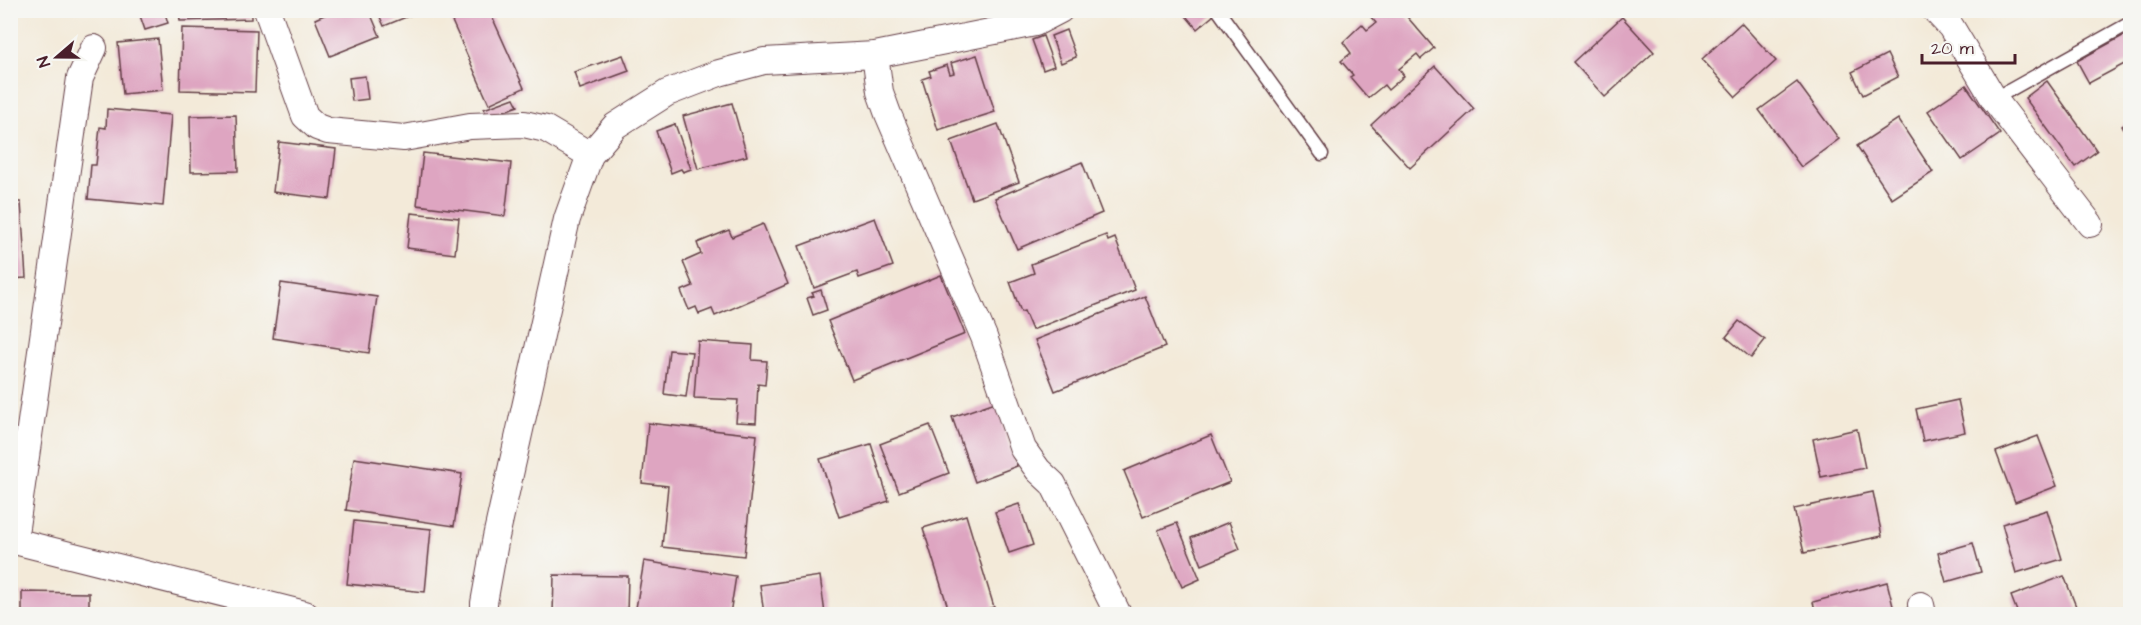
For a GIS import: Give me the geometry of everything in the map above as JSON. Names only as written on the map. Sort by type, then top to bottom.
[{"type":"street","points":[[267,10],[305,116],[317,127],[328,131],[404,138],[470,126],[524,124],[546,129],[590,155]]},
{"type":"street","points":[[484,615],[484,603],[496,537],[567,219],[590,155],[615,126],[667,93],[719,73],[764,61],[875,55],[1035,23],[1060,10]]},
{"type":"street","points":[[1935,10],[1951,27],[1994,99],[2090,224]]},
{"type":"street","points":[[94,48],[80,78],[14,541],[305,615]]},
{"type":"street","points":[[875,55],[880,92],[888,114],[984,337],[1023,449],[1038,470],[1053,484],[1118,615]]},
{"type":"lane","points":[[1218,10],[1322,154]]},
{"type":"lane","points":[[1994,99],[2130,23]]},
{"type":"building","points":[[138,10],[164,10],[168,23],[145,30]]},
{"type":"building","points":[[179,10],[251,10],[251,19],[180,21]]},
{"type":"building","points":[[336,10],[369,10],[380,36],[330,56],[315,19]]},
{"type":"building","points":[[377,10],[421,10],[421,11],[384,26]]},
{"type":"building","points":[[447,10],[489,10],[524,88],[489,104]]},
{"type":"building","points":[[1181,10],[1211,10],[1214,15],[1197,29]]},
{"type":"building","points":[[1377,10],[1397,10],[1399,13],[1402,11],[1434,48],[1421,59],[1417,54],[1399,69],[1404,76],[1388,90],[1384,85],[1368,98],[1350,77],[1353,75],[1341,61],[1351,53],[1343,42],[1362,24],[1367,30],[1376,23],[1370,16]]},
{"type":"building","points":[[1622,17],[1654,52],[1605,97],[1573,62]]},
{"type":"building","points":[[1741,23],[1776,61],[1736,97],[1702,59]]},
{"type":"building","points":[[182,28],[257,30],[255,92],[180,90]]},
{"type":"building","points":[[1066,30],[1076,57],[1061,63],[1051,36]]},
{"type":"building","points":[[2130,32],[2130,61],[2089,83],[2077,61]]},
{"type":"building","points":[[1043,36],[1054,66],[1043,70],[1032,40]]},
{"type":"building","points":[[158,39],[163,90],[123,94],[118,43]]},
{"type":"building","points":[[1887,54],[1898,77],[1863,95],[1852,72]]},
{"type":"building","points":[[623,55],[629,71],[580,89],[574,72]]},
{"type":"building","points":[[977,55],[995,112],[938,130],[922,79],[931,76],[929,71],[947,65],[950,74],[954,73],[951,63]]},
{"type":"building","points":[[1435,66],[1474,109],[1410,168],[1371,125]]},
{"type":"building","points":[[365,76],[368,99],[352,101],[349,78]]},
{"type":"building","points":[[2047,81],[2097,151],[2075,167],[2025,98]]},
{"type":"building","points":[[1797,82],[1839,139],[1801,167],[1759,110]]},
{"type":"building","points":[[1966,85],[2000,134],[1962,160],[1928,111]]},
{"type":"building","points":[[514,98],[518,106],[487,117],[484,109]]},
{"type":"building","points":[[732,103],[747,156],[698,169],[683,116]]},
{"type":"building","points":[[107,109],[171,115],[163,206],[88,199],[91,165],[96,165],[100,127],[106,128]]},
{"type":"building","points":[[236,115],[238,171],[191,172],[190,116]]},
{"type":"building","points":[[1898,119],[1933,172],[1892,199],[1857,146]]},
{"type":"building","points":[[2130,121],[2130,140],[2122,126]]},
{"type":"building","points":[[675,124],[691,169],[683,172],[681,169],[671,173],[656,131]]},
{"type":"building","points":[[998,124],[1019,182],[972,199],[951,141]]},
{"type":"building","points":[[279,142],[336,149],[330,199],[273,192]]},
{"type":"building","points":[[423,153],[511,163],[505,216],[417,205]]},
{"type":"building","points":[[1082,162],[1102,213],[1017,249],[995,198]]},
{"type":"building","points":[[10,202],[21,202],[26,278],[10,279]]},
{"type":"building","points":[[411,213],[459,218],[455,254],[407,248]]},
{"type":"building","points":[[875,218],[893,266],[859,278],[857,272],[814,288],[799,246]]},
{"type":"building","points":[[763,224],[788,284],[715,316],[712,309],[699,314],[696,307],[689,310],[681,291],[693,286],[683,262],[701,254],[697,243],[729,230],[732,237]]},
{"type":"building","points":[[1106,235],[1108,241],[1115,238],[1135,290],[1032,330],[1024,311],[1021,312],[1010,282],[1034,273],[1031,264]]},
{"type":"building","points":[[941,275],[965,334],[852,380],[828,321]]},
{"type":"building","points":[[281,283],[377,297],[369,353],[273,338]]},
{"type":"building","points":[[821,290],[827,310],[813,315],[807,298],[814,296],[812,293]]},
{"type":"building","points":[[1145,296],[1165,347],[1055,391],[1035,340]]},
{"type":"building","points":[[1739,321],[1765,340],[1751,358],[1726,337]]},
{"type":"building","points":[[698,341],[753,345],[752,360],[767,361],[765,385],[758,384],[756,423],[736,422],[738,400],[694,398]]},
{"type":"building","points":[[669,350],[692,352],[686,397],[664,394]]},
{"type":"building","points":[[1001,400],[1004,430],[1017,466],[975,482],[952,417]]},
{"type":"building","points":[[1958,400],[1965,432],[1923,441],[1916,409]]},
{"type":"building","points":[[648,423],[757,435],[744,556],[662,547],[668,486],[642,483]]},
{"type":"building","points":[[930,425],[949,473],[899,492],[880,444]]},
{"type":"building","points":[[1857,429],[1865,468],[1821,477],[1813,439]]},
{"type":"building","points":[[1211,435],[1230,482],[1143,517],[1124,471]]},
{"type":"building","points":[[2038,436],[2057,486],[2015,502],[1996,452]]},
{"type":"building","points":[[871,444],[889,501],[839,517],[820,459]]},
{"type":"building","points":[[354,458],[462,474],[454,526],[346,510]]},
{"type":"building","points":[[1873,492],[1882,536],[1804,553],[1794,509]]},
{"type":"building","points":[[1019,504],[1033,545],[1009,553],[995,512]]},
{"type":"building","points":[[2047,510],[2062,559],[2016,573],[2002,524]]},
{"type":"building","points":[[966,515],[994,607],[969,614],[950,614],[923,528]]},
{"type":"building","points":[[354,521],[431,529],[425,592],[347,584]]},
{"type":"building","points":[[1229,522],[1240,549],[1202,565],[1191,538]]},
{"type":"building","points":[[1177,523],[1200,579],[1182,587],[1158,530]]},
{"type":"building","points":[[1973,543],[1981,572],[1946,582],[1938,553]]},
{"type":"building","points":[[644,561],[736,576],[730,614],[635,614]]},
{"type":"building","points":[[554,575],[628,576],[627,614],[553,614]]},
{"type":"building","points":[[820,576],[825,614],[764,614],[760,585]]},
{"type":"building","points":[[2064,576],[2079,614],[2018,614],[2011,596]]},
{"type":"building","points":[[1887,582],[1895,614],[1816,614],[1813,602]]},
{"type":"building","points":[[22,592],[89,593],[89,614],[22,614]]}]
